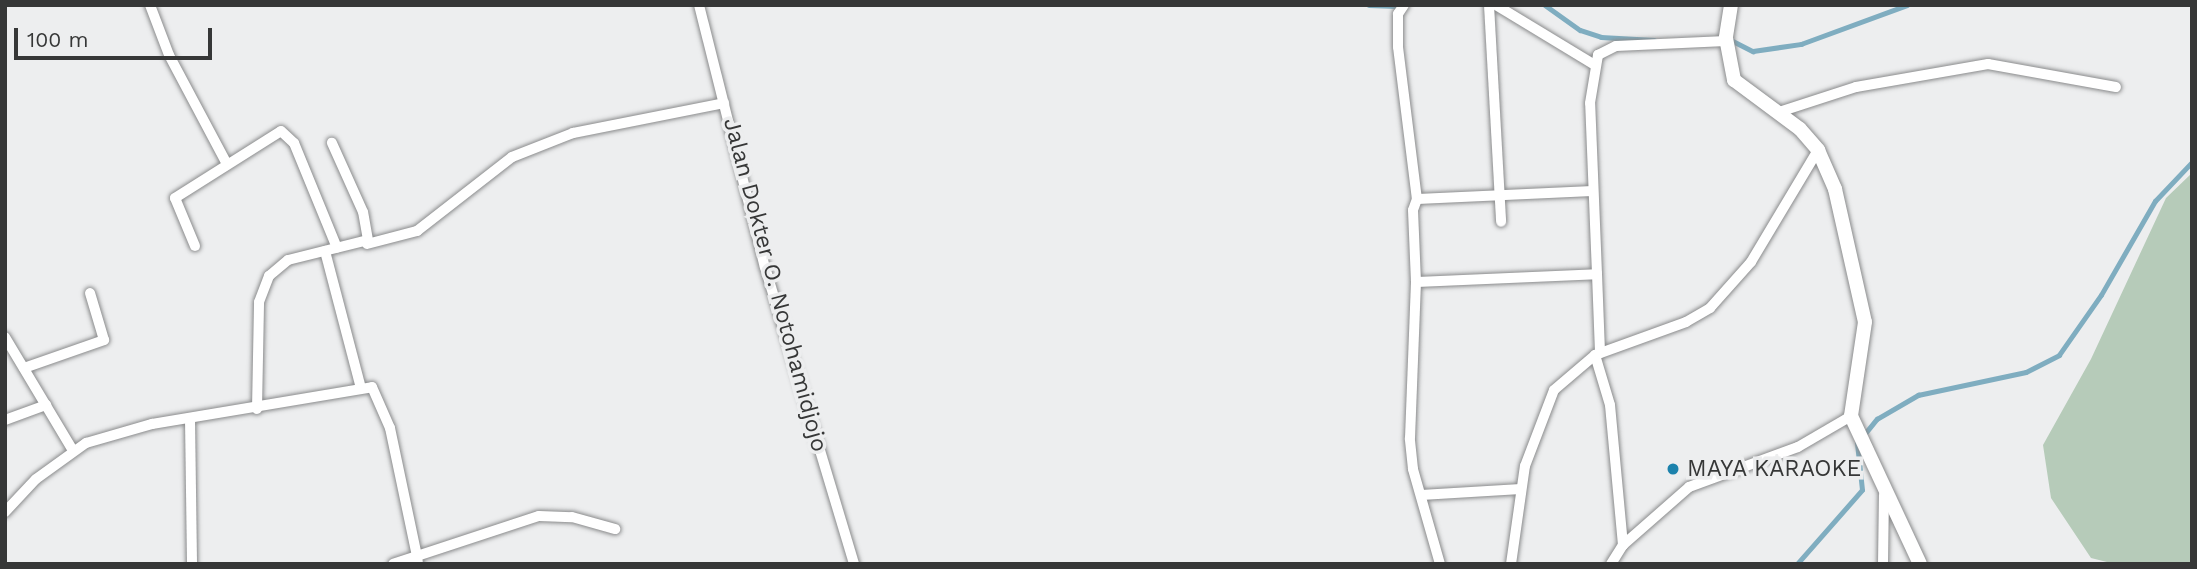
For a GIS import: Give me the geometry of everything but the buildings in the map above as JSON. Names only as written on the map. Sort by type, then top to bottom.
[{"type":"street","points":[[150,5],[169,55],[227,164]]},
{"type":"street","name":"Jalan Dokter O. Notohamidjojo","points":[[699,5],[765,267],[854,564]]},
{"type":"street","points":[[1404,5],[1398,14],[1398,47],[1417,199],[1413,210],[1416,282],[1409,416],[1413,469],[1440,564]]},
{"type":"street","points":[[1489,5],[1501,222]]},
{"type":"street","points":[[1496,5],[1593,64]]},
{"type":"street","points":[[1731,5],[1726,39],[1734,80],[1779,112],[1818,150],[1835,189],[1863,300],[1865,322],[1851,416],[1884,495],[1920,564]]},
{"type":"street","points":[[1623,545],[1610,405],[1597,354],[1593,64],[1598,55],[1616,46],[1726,39]]},
{"type":"street","points":[[1779,112],[1856,87],[1988,64],[2116,87]]},
{"type":"street","points":[[257,409],[256,343],[264,285],[282,264],[337,248],[417,232],[512,157],[573,132],[724,103]]},
{"type":"street","points":[[195,246],[175,198],[262,140],[281,131],[287,135],[337,248]]},
{"type":"street","points":[[332,143],[362,212],[366,244]]},
{"type":"street","points":[[1511,564],[1521,489],[1544,407],[1563,379],[1597,354],[1686,322],[1710,308],[1751,262],[1818,150]]},
{"type":"street","points":[[1417,199],[1593,191]]},
{"type":"street","points":[[325,251],[361,388]]},
{"type":"street","points":[[1416,282],[1597,274]]},
{"type":"street","points":[[24,368],[104,340],[90,293]]},
{"type":"street","points":[[5,337],[72,449]]},
{"type":"street","points":[[5,512],[72,449],[129,430],[257,409],[361,388],[374,388],[383,406],[418,560]]},
{"type":"street","points":[[5,420],[46,405]]},
{"type":"street","points":[[1611,564],[1623,545],[1689,487],[1798,447],[1851,416]]},
{"type":"street","points":[[190,419],[191,564]]},
{"type":"street","points":[[1421,495],[1521,489]]},
{"type":"street","points":[[1883,564],[1884,495]]},
{"type":"street","points":[[393,564],[418,560],[538,516],[572,517],[615,529]]},
{"type":"green space","points":[[2192,173],[2192,564],[2115,564],[2091,558],[2051,498],[2043,445],[2091,359],[2166,198]]},
{"type":"waterway","points":[[1369,5],[1396,6]]},
{"type":"waterway","points":[[1545,5],[1580,30],[1601,37],[1654,40]]},
{"type":"waterway","points":[[1729,39],[1753,51],[1801,44],[1907,5]]},
{"type":"waterway","points":[[1863,436],[1877,419],[1918,395],[2026,372],[2059,355],[2101,295],[2155,201],[2192,162]]},
{"type":"waterway","points":[[1797,564],[1862,490],[1857,443]]},
{"type":"place","name":"MAYA KARAOKE","points":[[1673,469]]}]
